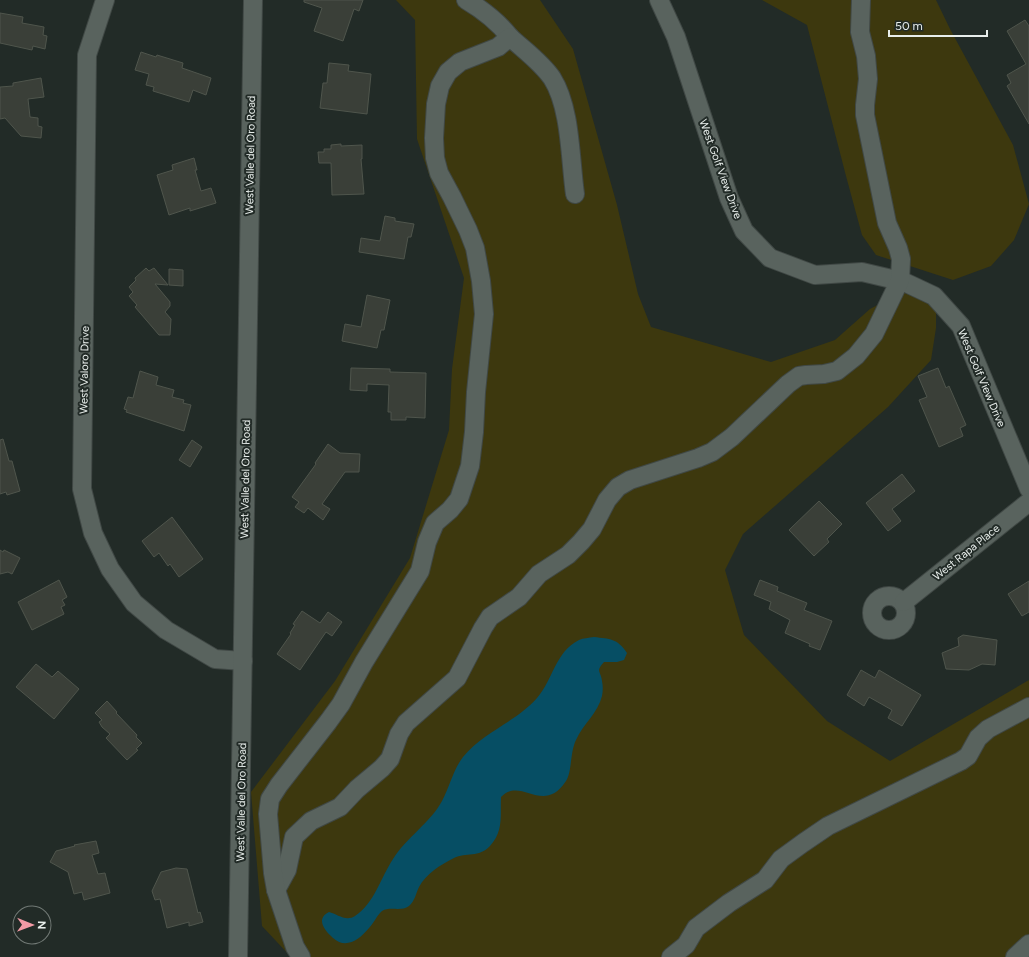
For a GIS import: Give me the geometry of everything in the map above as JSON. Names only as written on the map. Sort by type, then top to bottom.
[{"type":"street","name":"West Valoro Drive","points":[[104,0],[87,55],[82,489],[96,540],[110,569],[134,603],[166,630],[215,659],[243,661]]},
{"type":"street","name":"West Valle del Oro Road","points":[[238,957],[252,0]]},
{"type":"street","points":[[466,0],[478,7],[499,24],[510,37],[546,70],[557,89],[565,113],[575,194]]},
{"type":"street","name":"West Golf View Drive","points":[[659,0],[676,37],[728,198],[744,231],[770,258],[815,275],[862,272],[900,280],[934,296],[961,326],[1029,489]]},
{"type":"street","points":[[276,890],[287,870],[294,837],[311,821],[340,806],[357,789],[382,768],[390,759],[399,734],[406,723],[457,678],[483,628],[490,618],[519,597],[539,574],[568,554],[581,542],[592,529],[606,500],[618,487],[630,480],[712,452],[732,437],[788,384],[806,375],[830,373],[846,366],[874,334],[900,280],[901,259],[887,223],[865,115],[868,79],[866,56],[860,32],[861,0]]},
{"type":"street","points":[[301,957],[295,947],[276,890],[273,873],[268,814],[270,799],[341,704],[364,662],[420,571],[427,542],[435,523],[450,510],[459,499],[470,466],[484,314],[482,287],[475,248],[452,197],[439,173],[435,158],[434,138],[436,104],[440,86],[448,72],[460,62],[498,47],[510,37]]},
{"type":"street","name":"West Rapa Place","points":[[904,602],[1029,502]]},
{"type":"street","points":[[670,957],[686,945],[696,928],[729,903],[765,880],[781,859],[803,843],[828,826],[961,762],[968,756],[982,733],[988,728],[1029,707]]},
{"type":"street","points":[[1015,957],[1029,944]]},
{"type":"shaded area","points":[[396,0],[540,0],[573,49],[617,205],[638,294],[651,327],[771,362],[835,340],[870,309],[902,292],[929,300],[936,309],[936,328],[931,360],[888,407],[743,534],[725,570],[744,635],[827,721],[890,761],[1029,680],[1029,957],[291,957],[262,926],[251,792],[335,681],[410,558],[449,430],[452,369],[464,278],[417,139],[415,20]]},
{"type":"shaded area","points":[[762,0],[936,0],[950,29],[1013,145],[1029,204],[1014,240],[991,266],[953,280],[876,255],[862,235],[807,25]]},
{"type":"water","points":[[594,637],[613,640],[620,644],[627,653],[624,660],[617,662],[604,662],[599,670],[603,685],[602,696],[597,708],[576,740],[566,781],[557,791],[549,795],[541,796],[516,791],[509,792],[501,797],[499,829],[494,840],[486,850],[459,856],[439,867],[429,874],[422,882],[409,906],[403,909],[388,909],[382,911],[371,926],[361,936],[352,942],[343,943],[333,938],[323,925],[322,921],[325,915],[329,912],[345,918],[352,918],[362,911],[377,890],[393,859],[437,809],[463,757],[471,748],[519,714],[537,698],[547,683],[559,659],[571,645],[581,639]]},
{"type":"building","points":[[304,0],[363,0],[359,11],[354,9],[343,41],[314,31],[322,8],[304,2]]},
{"type":"building","points":[[0,13],[23,17],[22,23],[44,27],[43,35],[47,36],[45,49],[33,46],[32,50],[0,43]]},
{"type":"building","points":[[1025,20],[1029,26],[1029,124],[1007,86],[1011,83],[1007,75],[1026,64],[1007,31]]},
{"type":"building","points":[[141,52],[183,63],[182,68],[211,78],[206,95],[193,90],[189,102],[153,91],[154,87],[146,85],[149,74],[135,70]]},
{"type":"building","points":[[329,63],[349,65],[348,71],[371,74],[367,114],[320,108],[323,83],[327,83]]},
{"type":"building","points":[[41,78],[44,97],[28,99],[30,117],[38,118],[38,126],[42,127],[41,138],[21,136],[5,118],[0,119],[0,87],[13,86],[13,83]]},
{"type":"building","points":[[341,144],[341,146],[362,145],[361,159],[364,194],[332,195],[331,163],[319,163],[318,152],[324,152],[324,149],[331,149],[331,145]]},
{"type":"building","points":[[194,158],[197,170],[195,170],[201,191],[211,188],[216,203],[190,211],[190,208],[169,215],[157,175],[173,170],[172,165]]},
{"type":"building","points":[[385,216],[395,218],[395,221],[414,224],[411,237],[408,237],[404,259],[359,252],[361,238],[380,241]]},
{"type":"building","points":[[146,268],[149,271],[154,268],[168,285],[155,284],[170,302],[170,306],[165,312],[171,319],[170,335],[159,335],[135,307],[137,305],[129,296],[133,292],[129,287],[136,280],[135,278]]},
{"type":"building","points":[[169,269],[183,270],[183,286],[169,285]]},
{"type":"building","points":[[367,295],[390,300],[384,330],[381,330],[377,348],[342,341],[345,324],[361,327]]},
{"type":"building","points":[[351,368],[390,369],[390,372],[426,373],[425,418],[406,417],[406,420],[391,420],[391,412],[388,412],[389,385],[367,384],[367,391],[350,390]]},
{"type":"building","points":[[938,368],[946,388],[949,386],[966,425],[960,428],[963,436],[939,447],[919,400],[927,397],[918,376]]},
{"type":"building","points":[[140,371],[158,377],[156,385],[174,390],[172,397],[184,400],[183,403],[191,405],[184,431],[126,412],[127,410],[124,409],[128,397],[133,398]]},
{"type":"building","points":[[3,439],[9,461],[12,461],[20,491],[7,495],[6,492],[0,494],[0,440]]},
{"type":"building","points":[[192,440],[202,447],[190,467],[179,460]]},
{"type":"building","points":[[328,444],[340,453],[360,454],[359,472],[345,472],[322,504],[330,509],[323,520],[308,508],[304,513],[295,507],[299,502],[292,497],[316,464],[315,463]]},
{"type":"building","points":[[902,474],[915,491],[892,509],[901,521],[888,531],[866,503]]},
{"type":"building","points":[[819,501],[842,524],[827,539],[829,542],[814,556],[789,530]]},
{"type":"building","points":[[172,517],[203,559],[179,577],[170,564],[168,566],[159,553],[154,557],[142,541]]},
{"type":"building","points":[[0,550],[3,552],[4,550],[20,558],[12,574],[8,572],[0,574]]},
{"type":"building","points":[[59,580],[67,597],[62,600],[65,605],[61,607],[64,614],[32,630],[18,602]]},
{"type":"building","points":[[760,580],[778,587],[777,591],[807,603],[804,610],[832,621],[820,650],[809,646],[810,644],[785,633],[790,620],[769,609],[771,602],[754,595]]},
{"type":"building","points":[[1029,581],[1029,612],[1022,616],[1008,594]]},
{"type":"building","points":[[302,611],[320,623],[328,612],[342,622],[332,636],[326,632],[300,670],[277,654],[291,634],[290,633],[295,625],[293,624]]},
{"type":"building","points":[[963,635],[997,640],[995,665],[982,664],[969,670],[946,669],[942,653],[959,646],[958,638]]},
{"type":"building","points":[[36,664],[52,677],[58,671],[79,689],[54,719],[16,687]]},
{"type":"building","points":[[861,670],[875,678],[879,670],[921,695],[902,726],[888,718],[892,710],[869,697],[864,706],[847,695]]},
{"type":"building","points":[[107,701],[137,735],[136,737],[142,743],[136,749],[138,750],[127,760],[106,738],[110,734],[102,727],[99,722],[102,720],[95,713]]},
{"type":"building","points":[[96,841],[99,853],[92,855],[98,874],[105,873],[110,893],[84,900],[82,892],[74,894],[68,872],[50,862],[56,851],[75,846],[74,845]]},
{"type":"building","points":[[176,868],[187,869],[198,913],[200,912],[203,922],[189,926],[189,922],[167,928],[160,899],[155,900],[152,891],[161,872]]}]
